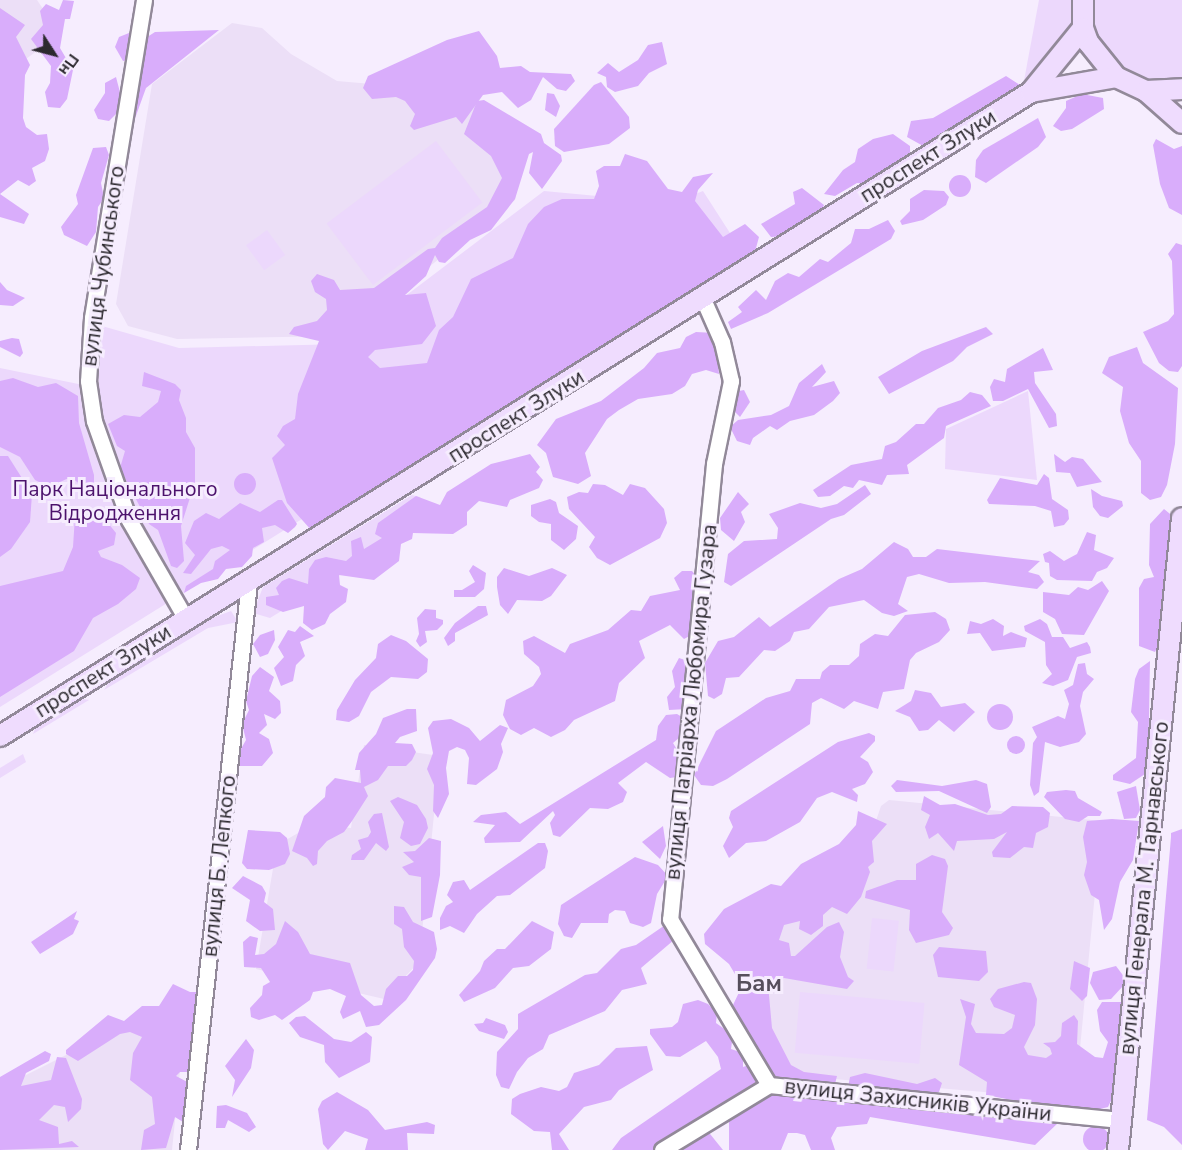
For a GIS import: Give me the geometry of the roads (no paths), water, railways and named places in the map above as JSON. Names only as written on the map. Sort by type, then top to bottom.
[{"type":"main road","points":[[1083,0],[1083,28],[1095,53],[1116,77],[1146,91],[1182,123]]},
{"type":"main road","name":"проспект Злуки","points":[[0,736],[1031,92],[1083,28]]},
{"type":"main road","name":"проспект Злуки","points":[[1031,92],[1116,77]]},
{"type":"main road","points":[[1146,91],[1182,89]]},
{"type":"main road","name":"вулиця Генерала М. Тарнавського","points":[[1118,1150],[1182,518]]},
{"type":"street","name":"вулиця Чубинського","points":[[144,0],[92,318],[88,381],[93,421],[129,520],[186,619]]},
{"type":"street","name":"вулиця Патріарха Любомира Гузара","points":[[703,299],[723,342],[731,381],[714,465],[670,919],[769,1085]]},
{"type":"street","name":"вулиця Б. Лепкого","points":[[188,1150],[249,582]]},
{"type":"street","name":"вулиця Захисників України","points":[[662,1150],[769,1085],[1120,1120]]},
{"type":"district","name":"Бам","points":[[759,984]]},
{"type":"park label","name":"Парк Національного Відродження","points":[[115,501]]}]
